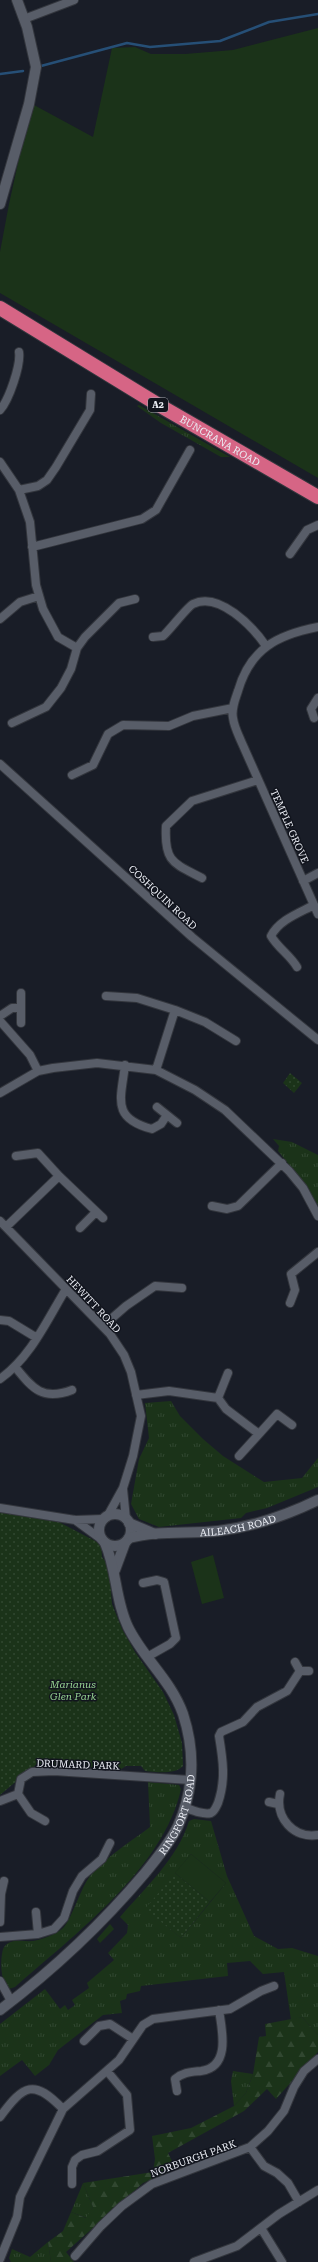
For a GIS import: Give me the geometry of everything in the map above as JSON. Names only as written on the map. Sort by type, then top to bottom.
[{"type":"highway","name":"BUNCRANA ROAD","points":[[0,308],[157,404],[318,497]]},
{"type":"street","points":[[0,204],[29,104],[36,67],[32,45],[17,0]]},
{"type":"street","points":[[24,19],[74,0]]},
{"type":"street","points":[[0,410],[5,404],[15,375],[20,359],[19,352]]},
{"type":"street","points":[[19,490],[38,486],[46,480],[56,467],[90,410],[91,394]]},
{"type":"street","points":[[32,547],[142,519],[156,510],[190,450]]},
{"type":"street","points":[[0,462],[19,490],[30,522],[32,547],[43,610],[58,637],[77,648]]},
{"type":"street","points":[[290,554],[307,530],[318,525]]},
{"type":"street","points":[[0,619],[20,602],[40,596]]},
{"type":"street","points":[[12,723],[46,707],[61,688],[71,669],[77,648],[84,637],[119,603],[135,598]]},
{"type":"street","points":[[153,636],[163,636],[192,604],[207,601],[233,612],[255,631],[266,646]]},
{"type":"street","name":"TEMPLE GROVE","points":[[318,627],[288,635],[266,646],[247,667],[241,678],[233,708],[233,718],[258,780],[318,914]]},
{"type":"street","points":[[314,718],[311,709],[318,698]]},
{"type":"street","points":[[72,775],[93,765],[108,734],[123,725],[169,726],[192,716],[233,708]]},
{"type":"street","name":"COSHQUIN ROAD","points":[[0,764],[192,938],[318,1040]]},
{"type":"street","points":[[202,878],[174,864],[165,847],[166,826],[192,801],[258,780]]},
{"type":"street","name":"TEMPLE GROVE","points":[[303,881],[318,873]]},
{"type":"street","points":[[297,967],[292,958],[275,944],[271,936],[275,928],[314,905]]},
{"type":"street","points":[[21,993],[21,1023]]},
{"type":"street","points":[[106,996],[136,998],[175,1010],[205,1022],[236,1041]]},
{"type":"street","points":[[0,1016],[12,1008],[21,1008]]},
{"type":"street","points":[[156,1070],[175,1010]]},
{"type":"street","points":[[0,1021],[30,1055],[38,1071]]},
{"type":"street","points":[[0,1093],[38,1071],[97,1063],[125,1065],[156,1070],[195,1090],[225,1110],[282,1163],[303,1188],[318,1216]]},
{"type":"street","points":[[125,1065],[120,1103],[125,1117],[139,1125],[152,1129],[161,1124],[167,1115]]},
{"type":"street","points":[[157,1107],[177,1123]]},
{"type":"street","points":[[16,1156],[38,1153],[58,1176],[102,1218]]},
{"type":"street","points":[[212,1206],[227,1209],[238,1206],[282,1163]]},
{"type":"street","points":[[3,1224],[58,1176]]},
{"type":"street","points":[[80,1228],[96,1212]]},
{"type":"street","name":"HEWITT ROAD","points":[[3,1224],[103,1326],[124,1355],[141,1416],[133,1456],[123,1488],[105,1518]]},
{"type":"street","points":[[290,1303],[295,1290],[291,1274],[318,1252]]},
{"type":"street","points":[[103,1326],[126,1306],[155,1286],[182,1288]]},
{"type":"street","points":[[0,1379],[16,1368],[37,1338],[66,1289]]},
{"type":"street","points":[[0,1320],[9,1321],[37,1338]]},
{"type":"street","points":[[16,1368],[29,1384],[45,1395],[60,1394],[72,1390]]},
{"type":"street","points":[[218,1398],[228,1373]]},
{"type":"street","points":[[136,1395],[169,1392],[218,1398],[226,1409],[259,1434]]},
{"type":"street","points":[[239,1456],[277,1414],[292,1425]]},
{"type":"street","name":"HEWITT ROAD","points":[[123,1488],[128,1521]]},
{"type":"street","name":"AILEACH ROAD","points":[[127,1541],[155,1534],[220,1530],[276,1517],[318,1500]]},
{"type":"street","points":[[0,1508],[74,1520],[105,1518],[116,1514],[128,1521],[131,1528],[127,1541],[115,1546],[103,1541],[74,1520]]},
{"type":"street","points":[[103,1541],[99,1528],[105,1518]]},
{"type":"street","name":"AILEACH ROAD","points":[[128,1521],[155,1534]]},
{"type":"street","name":"RINGFORT ROAD","points":[[0,2010],[69,1954],[129,1892],[169,1842],[178,1826],[190,1780],[190,1742],[182,1713],[172,1690],[147,1657],[128,1627],[117,1596],[115,1570],[103,1541]]},
{"type":"street","name":"RINGFORT ROAD","points":[[115,1570],[127,1541]]},
{"type":"street","points":[[143,1583],[157,1580],[164,1582],[176,1638],[170,1644],[147,1657]]},
{"type":"street","points":[[184,1807],[198,1812],[210,1813],[215,1810],[223,1788],[224,1765],[219,1736],[221,1732],[243,1722],[257,1707],[287,1691],[304,1671],[295,1662]]},
{"type":"street","name":"DRUMARD PARK","points":[[18,1794],[21,1779],[32,1772],[77,1773],[190,1780]]},
{"type":"street","points":[[0,1801],[18,1794],[31,1813],[44,1821]]},
{"type":"street","points":[[280,1794],[278,1804],[282,1817],[290,1828],[307,1837],[318,1835]]},
{"type":"street","points":[[269,1802],[278,1804]]},
{"type":"street","points":[[0,1936],[38,1934],[54,1929],[64,1918],[73,1892],[82,1876],[102,1859],[110,1844]]},
{"type":"street","points":[[0,1922],[1,1894],[4,1881]]},
{"type":"street","points":[[36,1912],[38,1934]]},
{"type":"street","points":[[0,1981],[11,2001]]},
{"type":"street","points":[[0,2259],[8,2236],[17,2217],[20,2197],[63,2109],[119,2060],[143,2025],[153,2019],[230,2009],[261,1991],[274,1986]]},
{"type":"street","points":[[177,2091],[175,2079],[181,2073],[206,2070],[216,2064],[223,2050],[219,2010]]},
{"type":"street","points":[[84,2041],[99,2026],[110,2024],[133,2039]]},
{"type":"street","name":"NORBURGH PARK","points":[[75,2256],[101,2226],[122,2206],[152,2184],[250,2147],[268,2131],[284,2111],[294,2087],[304,2071],[318,2059]]},
{"type":"street","points":[[72,2184],[72,2166],[75,2160],[82,2155],[98,2151],[130,2130],[127,2095],[107,2071]]},
{"type":"street","points":[[0,2117],[12,2100],[32,2088],[40,2089],[51,2095],[63,2109]]},
{"type":"street","name":"NORBURGH PARK","points":[[250,2147],[264,2166],[277,2173],[288,2183],[299,2202]]},
{"type":"street","points":[[194,2262],[237,2246],[318,2190]]},
{"type":"street","points":[[261,2228],[282,2262]]},
{"type":"street","points":[[0,2232],[8,2236]]},
{"type":"green space","points":[[318,28],[318,478],[0,293],[0,252],[22,145],[34,105],[93,137],[112,48],[135,47],[151,54],[185,54],[233,50]]},
{"type":"green space","points":[[139,405],[230,457],[221,457],[161,423],[137,406]]},
{"type":"green space","points":[[290,1073],[302,1083],[294,1093],[283,1083]]},
{"type":"green space","points":[[273,1139],[292,1142],[318,1155],[318,1205],[303,1182],[278,1151],[279,1146]]},
{"type":"green space","points":[[171,1401],[180,1416],[203,1439],[223,1456],[264,1482],[302,1478],[318,1458],[318,1487],[267,1508],[246,1513],[241,1518],[159,1527],[139,1519],[131,1504],[139,1459],[149,1438],[145,1403]]},
{"type":"green space","name":"Marianus Glen Park","points":[[0,1510],[55,1520],[101,1544],[102,1557],[109,1566],[112,1604],[122,1629],[135,1652],[163,1692],[174,1715],[182,1743],[183,1766],[180,1769],[170,1772],[160,1772],[145,1771],[141,1766],[126,1766],[120,1770],[104,1763],[89,1768],[86,1764],[71,1763],[68,1767],[37,1764],[0,1795]]},
{"type":"green space","points":[[213,1555],[224,1598],[202,1604],[191,1562]]},
{"type":"green space","points":[[148,1782],[179,1785],[181,1789],[171,1818],[156,1846],[136,1873],[89,1923],[15,1987],[9,1989],[2,1976],[1,1959],[3,1949],[12,1941],[33,1941],[41,1939],[62,1929],[69,1920],[86,1882],[96,1869],[126,1844],[150,1827]]},
{"type":"green space","points":[[194,1819],[211,1821],[227,1876],[254,1936],[278,1949],[292,1948],[318,1956],[318,2035],[302,2017],[291,2020],[284,1972],[263,1974],[250,1961],[227,1963],[228,1976],[141,1986],[140,1991],[127,1994],[126,1999],[120,2001],[122,2013],[103,2015],[58,2050],[49,2065],[35,2076],[22,2060],[0,2076],[0,2024],[45,1989],[60,2009],[65,2005],[68,2010],[75,2005],[72,2000],[89,1988],[87,1983],[114,1960],[108,1953],[127,1933],[128,1925],[120,1917],[169,1860],[184,1835],[189,1821]],"holes":[[[191,1854],[226,1883],[181,1938],[146,1909]]]},
{"type":"green space","points":[[191,1854],[226,1883],[210,1902],[175,1873]]},
{"type":"green space","points":[[175,1873],[210,1902],[181,1938],[145,1909]]},
{"type":"green space","points":[[110,1924],[114,1929],[100,1943],[97,1939]]},
{"type":"green space","points":[[302,2017],[318,2035],[318,2052],[276,2099],[267,2089],[244,2111],[168,2153],[176,2169],[143,2183],[66,2252],[74,2262],[51,2262],[48,2242],[63,2231],[71,2212],[86,2218],[93,2207],[83,2183],[153,2172],[155,2159],[152,2136],[191,2128],[234,2106],[246,2093],[253,2074],[259,2037],[266,2036],[265,2024]]},
{"type":"green space","points":[[233,2071],[253,2074],[246,2093],[234,2106],[231,2081]]},
{"type":"green space","points":[[83,2183],[93,2207],[87,2218],[71,2212]]},
{"type":"green space","points":[[48,2242],[51,2262],[11,2262],[9,2258],[12,2249],[30,2257]]},
{"type":"waterway","points":[[41,66],[127,43],[150,47],[220,41],[269,22],[318,14]]},
{"type":"waterway","points":[[0,74],[23,71]]}]
